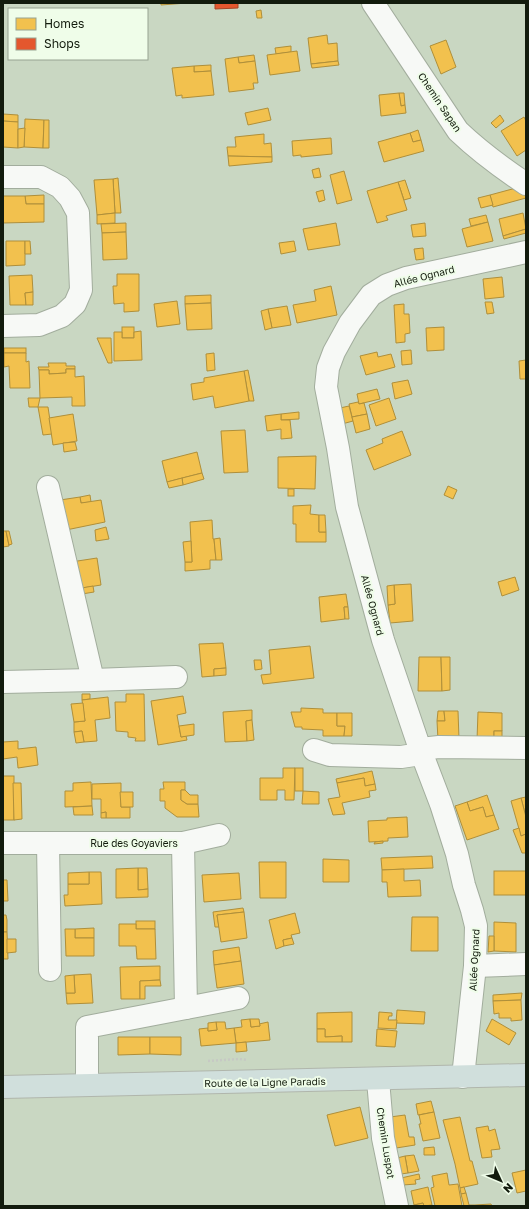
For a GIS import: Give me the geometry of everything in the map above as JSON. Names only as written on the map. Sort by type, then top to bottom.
[{"type":"main road","name":"Route de la Ligne Paradis","points":[[3,1087],[526,1076]]},
{"type":"street","name":"Chemin Sapan","points":[[373,3],[458,131],[475,147],[526,184]]},
{"type":"street","points":[[3,177],[41,177],[60,187],[70,198],[78,213],[81,290],[75,304],[62,316],[39,325],[3,326]]},
{"type":"street","name":"Allée Ognard","points":[[463,1077],[475,966],[476,926],[453,840],[441,804],[420,752],[383,640],[346,507],[338,448],[326,387],[328,368],[334,352],[350,323],[372,295],[387,285],[406,278],[526,252]]},
{"type":"street","points":[[48,487],[93,680]]},
{"type":"street","points":[[3,682],[176,677]]},
{"type":"street","points":[[314,750],[330,755],[401,757],[439,748],[526,748]]},
{"type":"street","name":"Rue des Goyaviers","points":[[3,843],[183,843],[219,835]]},
{"type":"street","points":[[48,843],[50,970]]},
{"type":"street","points":[[183,843],[186,1008]]},
{"type":"street","points":[[475,966],[526,964]]},
{"type":"street","points":[[87,1085],[87,1027],[238,998]]},
{"type":"street","name":"Chemin Luspot","points":[[378,1080],[383,1138],[397,1206]]},
{"type":"building: Homes","points":[[161,3],[187,3],[161,5]]},
{"type":"building: Homes","points":[[261,10],[262,18],[257,18],[256,11]]},
{"type":"building: Homes","points":[[327,35],[328,44],[337,43],[338,61],[311,64],[308,38]]},
{"type":"building: Homes","points":[[446,40],[456,67],[441,74],[430,46]]},
{"type":"building: Homes","points":[[291,46],[291,52],[276,54],[275,48]]},
{"type":"building: Homes","points":[[297,51],[300,71],[270,75],[267,55]]},
{"type":"building: Homes","points":[[254,55],[255,61],[239,63],[238,57]]},
{"type":"building: Homes","points":[[238,57],[239,63],[255,61],[258,83],[253,83],[254,89],[229,92],[225,59]]},
{"type":"building: Homes","points":[[338,61],[339,65],[312,68],[311,64]]},
{"type":"building: Homes","points":[[211,65],[211,71],[194,72],[194,66]]},
{"type":"building: Homes","points":[[194,66],[194,72],[211,71],[214,95],[182,98],[182,95],[176,96],[172,68]]},
{"type":"building: Homes","points":[[399,93],[404,93],[405,105],[401,106]]},
{"type":"building: Homes","points":[[399,93],[401,106],[405,105],[406,113],[381,116],[379,95]]},
{"type":"building: Homes","points":[[268,108],[271,120],[248,125],[245,113]]},
{"type":"building: Homes","points":[[3,114],[18,115],[18,122],[3,121]]},
{"type":"building: Homes","points":[[500,115],[504,121],[496,128],[491,123]]},
{"type":"building: Homes","points":[[524,117],[526,121],[526,150],[517,156],[501,131]]},
{"type":"building: Homes","points":[[25,119],[44,120],[43,148],[24,147]]},
{"type":"building: Homes","points":[[44,120],[49,120],[49,148],[43,148]]},
{"type":"building: Homes","points":[[3,121],[18,122],[18,148],[3,147]]},
{"type":"building: Homes","points":[[25,128],[24,147],[18,148],[18,129]]},
{"type":"building: Homes","points":[[418,130],[421,140],[413,142],[410,133]]},
{"type":"building: Homes","points":[[410,133],[413,142],[421,140],[424,151],[384,162],[378,142]]},
{"type":"building: Homes","points":[[264,134],[264,144],[271,143],[272,157],[228,156],[227,147],[236,147],[235,137]]},
{"type":"building: Homes","points":[[331,138],[332,154],[301,157],[301,155],[293,156],[292,141]]},
{"type":"building: Homes","points":[[228,156],[272,157],[272,162],[229,166]]},
{"type":"building: Homes","points":[[319,168],[321,177],[314,178],[312,170]]},
{"type":"building: Homes","points":[[344,171],[352,200],[337,204],[330,175]]},
{"type":"building: Homes","points":[[118,178],[121,213],[115,213],[113,179]]},
{"type":"building: Homes","points":[[113,179],[115,213],[97,215],[94,180]]},
{"type":"building: Homes","points":[[405,180],[411,198],[404,200],[398,182]]},
{"type":"building: Homes","points":[[398,182],[407,210],[386,216],[388,220],[377,223],[367,191]]},
{"type":"building: Homes","points":[[516,188],[526,195],[526,198],[493,207],[490,195]]},
{"type":"building: Homes","points":[[323,190],[325,200],[319,202],[316,192]]},
{"type":"building: Homes","points":[[44,195],[44,204],[26,204],[25,196]]},
{"type":"building: Homes","points":[[490,195],[493,205],[481,208],[478,198]]},
{"type":"building: Homes","points":[[3,196],[25,196],[26,204],[44,204],[44,222],[3,223]]},
{"type":"building: Homes","points":[[115,213],[115,223],[97,224],[97,215]]},
{"type":"building: Homes","points":[[523,213],[526,229],[503,236],[499,219]]},
{"type":"building: Homes","points":[[486,215],[488,222],[471,226],[469,219]]},
{"type":"building: Homes","points":[[488,222],[493,241],[467,247],[462,229]]},
{"type":"building: Homes","points":[[126,223],[126,232],[102,233],[101,224]]},
{"type":"building: Homes","points":[[336,223],[340,245],[308,250],[303,229]]},
{"type":"building: Homes","points":[[425,223],[426,236],[413,237],[411,225]]},
{"type":"building: Homes","points":[[526,229],[526,233],[504,239],[503,236]]},
{"type":"building: Homes","points":[[126,232],[127,259],[103,260],[102,233]]},
{"type":"building: Homes","points":[[6,241],[25,241],[25,265],[6,266]]},
{"type":"building: Homes","points":[[25,241],[30,241],[31,254],[25,254]]},
{"type":"building: Homes","points":[[294,241],[296,251],[281,254],[279,243]]},
{"type":"building: Homes","points":[[423,248],[424,259],[416,260],[414,249]]},
{"type":"building: Homes","points":[[117,274],[139,274],[139,311],[124,312],[124,303],[114,304],[113,286],[117,286]]},
{"type":"building: Homes","points":[[32,275],[33,292],[25,293],[26,305],[10,305],[9,276]]},
{"type":"building: Homes","points":[[502,277],[504,297],[485,299],[483,279]]},
{"type":"building: Homes","points":[[331,286],[337,315],[297,323],[293,305],[316,301],[314,290]]},
{"type":"building: Homes","points":[[33,292],[33,305],[26,305],[25,293]]},
{"type":"building: Homes","points":[[211,295],[211,303],[185,304],[185,296]]},
{"type":"building: Homes","points":[[177,301],[180,324],[157,327],[154,304]]},
{"type":"building: Homes","points":[[485,302],[492,302],[494,313],[487,314]]},
{"type":"building: Homes","points":[[211,303],[212,329],[187,330],[185,304]]},
{"type":"building: Homes","points":[[404,304],[404,314],[409,314],[410,333],[405,334],[405,342],[396,343],[394,305]]},
{"type":"building: Homes","points":[[287,306],[291,325],[272,328],[268,309]]},
{"type":"building: Homes","points":[[268,309],[272,328],[265,330],[261,311]]},
{"type":"building: Homes","points":[[122,327],[134,327],[134,338],[122,338]]},
{"type":"building: Homes","points":[[444,327],[444,350],[427,351],[426,328]]},
{"type":"building: Homes","points":[[141,331],[142,360],[114,361],[114,332],[122,332],[122,338],[134,338],[134,332]]},
{"type":"building: Homes","points":[[97,338],[111,338],[112,363],[108,363]]},
{"type":"building: Homes","points":[[4,348],[26,348],[26,353],[4,353]]},
{"type":"building: Homes","points":[[411,350],[412,364],[402,365],[401,351]]},
{"type":"building: Homes","points":[[377,352],[378,357],[391,354],[395,367],[366,375],[360,356]]},
{"type":"building: Homes","points":[[4,353],[26,353],[26,362],[29,361],[30,388],[10,388],[9,366],[4,367]]},
{"type":"building: Homes","points":[[214,353],[215,370],[207,371],[206,354]]},
{"type":"building: Homes","points":[[526,360],[526,379],[520,379],[519,361]]},
{"type":"building: Homes","points":[[48,363],[66,363],[66,366],[75,366],[75,369],[66,369],[66,373],[49,374],[49,370],[39,370],[38,367],[49,367]]},
{"type":"building: Homes","points":[[66,369],[75,369],[75,377],[84,376],[85,406],[72,406],[72,397],[40,398],[39,370],[49,370],[49,374],[66,373]]},
{"type":"building: Homes","points":[[248,370],[254,401],[249,401],[244,371]]},
{"type":"building: Homes","points":[[244,371],[249,401],[215,408],[213,396],[193,400],[191,384],[204,382],[204,378]]},
{"type":"building: Homes","points":[[408,380],[412,394],[395,399],[392,383]]},
{"type":"building: Homes","points":[[377,389],[380,399],[359,404],[357,394]]},
{"type":"building: Homes","points":[[28,398],[40,398],[38,407],[29,407]]},
{"type":"building: Homes","points":[[389,398],[396,419],[376,426],[369,405]]},
{"type":"building: Homes","points":[[358,402],[359,404],[364,403],[367,414],[352,417],[349,404]]},
{"type":"building: Homes","points":[[349,406],[353,421],[342,424],[340,408]]},
{"type":"building: Homes","points":[[38,407],[48,407],[52,434],[43,435]]},
{"type":"building: Homes","points":[[299,412],[299,419],[281,420],[281,414]]},
{"type":"building: Homes","points":[[73,414],[77,441],[53,445],[49,418]]},
{"type":"building: Homes","points":[[281,414],[281,420],[290,420],[292,438],[281,439],[281,429],[267,431],[265,416]]},
{"type":"building: Homes","points":[[367,414],[370,429],[356,433],[352,417]]},
{"type":"building: Homes","points":[[245,430],[248,472],[224,473],[221,431]]},
{"type":"building: Homes","points":[[402,431],[411,455],[374,470],[366,450],[383,443],[382,439]]},
{"type":"building: Homes","points":[[75,442],[77,450],[64,452],[63,443]]},
{"type":"building: Homes","points":[[197,452],[202,473],[167,482],[162,461]]},
{"type":"building: Homes","points":[[316,456],[315,489],[278,488],[278,457]]},
{"type":"building: Homes","points":[[202,473],[204,479],[183,485],[182,478]]},
{"type":"building: Homes","points":[[182,478],[183,485],[169,488],[167,482]]},
{"type":"building: Homes","points":[[448,486],[457,490],[453,499],[444,495]]},
{"type":"building: Homes","points":[[288,489],[294,489],[294,496],[288,496]]},
{"type":"building: Homes","points":[[90,495],[91,502],[81,503],[80,497]]},
{"type":"building: Homes","points":[[80,497],[81,503],[101,500],[105,522],[66,530],[60,500]]},
{"type":"building: Homes","points":[[311,505],[310,514],[319,515],[319,532],[326,532],[326,542],[296,542],[296,524],[293,524],[293,506]]},
{"type":"building: Homes","points":[[319,515],[325,515],[326,532],[319,532]]},
{"type":"building: Homes","points":[[212,520],[216,560],[210,560],[210,569],[185,571],[185,562],[192,562],[190,522]]},
{"type":"building: Homes","points":[[106,527],[109,539],[96,541],[95,530]]},
{"type":"building: Homes","points":[[3,531],[6,531],[9,546],[3,547]]},
{"type":"building: Homes","points":[[6,531],[9,531],[12,544],[9,545]]},
{"type":"building: Homes","points":[[220,538],[222,560],[216,560],[214,539]]},
{"type":"building: Homes","points":[[191,541],[192,562],[185,562],[183,542]]},
{"type":"building: Homes","points":[[97,558],[101,585],[76,589],[71,562]]},
{"type":"building: Homes","points":[[515,577],[519,590],[502,596],[498,582]]},
{"type":"building: Homes","points":[[411,584],[413,621],[390,623],[388,605],[395,604],[394,585]]},
{"type":"building: Homes","points":[[394,585],[395,604],[388,605],[387,586]]},
{"type":"building: Homes","points":[[93,586],[94,592],[76,595],[76,589]]},
{"type":"building: Homes","points":[[346,594],[348,607],[344,607],[345,619],[321,622],[319,597]]},
{"type":"building: Homes","points":[[344,607],[348,607],[349,619],[345,619]]},
{"type":"building: Homes","points":[[223,643],[226,668],[214,669],[214,676],[202,677],[199,644]]},
{"type":"building: Homes","points":[[310,646],[314,678],[263,684],[261,675],[271,674],[269,650]]},
{"type":"building: Homes","points":[[419,657],[441,657],[442,691],[418,691]]},
{"type":"building: Homes","points":[[441,657],[450,657],[450,690],[442,691]]},
{"type":"building: Homes","points":[[254,660],[261,660],[262,669],[255,670]]},
{"type":"building: Homes","points":[[226,668],[226,675],[214,676],[214,669]]},
{"type":"building: Homes","points":[[82,694],[90,694],[90,699],[82,700]]},
{"type":"building: Homes","points":[[126,694],[144,694],[145,741],[135,741],[136,738],[128,737],[128,732],[116,731],[115,702],[126,702]]},
{"type":"building: Homes","points":[[183,696],[186,713],[177,715],[181,737],[186,736],[187,740],[158,745],[151,701]]},
{"type":"building: Homes","points":[[108,697],[110,718],[95,720],[97,741],[84,742],[82,731],[74,732],[74,722],[85,721],[82,700]]},
{"type":"building: Homes","points":[[83,703],[85,721],[74,722],[71,704]]},
{"type":"building: Homes","points":[[301,708],[323,709],[323,713],[337,713],[337,726],[345,726],[344,736],[323,736],[323,730],[302,729],[302,727],[295,727],[291,712],[301,712]]},
{"type":"building: Homes","points":[[252,710],[252,720],[246,721],[247,741],[225,742],[223,712]]},
{"type":"building: Homes","points":[[438,711],[444,711],[445,721],[437,721]]},
{"type":"building: Homes","points":[[444,711],[458,711],[459,739],[438,740],[437,721],[445,721]]},
{"type":"building: Homes","points":[[478,712],[502,713],[502,731],[494,731],[494,740],[477,740]]},
{"type":"building: Homes","points":[[337,713],[352,713],[352,736],[344,736],[345,726],[337,726]]},
{"type":"building: Homes","points":[[252,720],[254,740],[247,741],[246,721]]},
{"type":"building: Homes","points":[[194,724],[194,735],[181,737],[179,726]]},
{"type":"building: Homes","points":[[82,731],[84,742],[76,743],[74,732]]},
{"type":"building: Homes","points":[[494,731],[502,731],[502,740],[494,740]]},
{"type":"building: Homes","points":[[18,741],[18,749],[36,747],[38,765],[18,768],[17,757],[3,759],[3,742]]},
{"type":"building: Homes","points":[[283,768],[295,768],[294,800],[285,800],[285,790],[277,790],[277,800],[260,800],[260,778],[283,778]]},
{"type":"building: Homes","points":[[295,768],[303,768],[303,791],[295,791]]},
{"type":"building: Homes","points":[[372,771],[375,784],[365,786],[364,778],[337,783],[336,779]]},
{"type":"building: Homes","points":[[3,776],[14,776],[14,820],[3,820]]},
{"type":"building: Homes","points":[[364,778],[365,786],[375,784],[376,790],[369,791],[370,797],[342,803],[345,814],[333,815],[328,799],[340,797],[337,783]]},
{"type":"building: Homes","points":[[91,782],[92,806],[65,807],[65,791],[73,791],[73,783]]},
{"type":"building: Homes","points":[[163,782],[185,782],[185,790],[181,790],[181,800],[187,804],[198,804],[199,817],[177,817],[165,808],[165,801],[160,801],[160,789],[164,789]]},
{"type":"building: Homes","points":[[13,783],[21,783],[22,819],[14,820]]},
{"type":"building: Homes","points":[[121,783],[121,807],[130,807],[130,818],[106,818],[106,812],[101,813],[101,799],[92,799],[92,784]]},
{"type":"building: Homes","points":[[181,790],[185,790],[190,795],[198,795],[198,804],[187,804],[181,800]]},
{"type":"building: Homes","points":[[303,791],[319,792],[319,804],[302,804]]},
{"type":"building: Homes","points":[[120,792],[133,792],[133,807],[121,807]]},
{"type":"building: Homes","points":[[487,795],[494,815],[486,817],[483,807],[470,811],[467,802]]},
{"type":"building: Homes","points":[[526,797],[526,817],[521,798]]},
{"type":"building: Homes","points":[[521,798],[526,817],[526,834],[521,836],[511,801]]},
{"type":"building: Homes","points":[[467,802],[470,811],[483,807],[486,817],[494,815],[499,829],[467,840],[455,806]]},
{"type":"building: Homes","points":[[92,806],[93,815],[74,815],[73,807]]},
{"type":"building: Homes","points":[[106,812],[106,818],[101,818],[101,813]]},
{"type":"building: Homes","points":[[407,817],[408,837],[388,838],[388,841],[369,842],[368,821]]},
{"type":"building: Homes","points":[[519,828],[521,836],[526,834],[526,853],[522,853],[513,830]]},
{"type":"building: Homes","points":[[383,841],[383,843],[374,844],[375,842]]},
{"type":"building: Homes","points":[[432,856],[433,868],[382,870],[381,858]]},
{"type":"building: Homes","points":[[323,859],[349,860],[349,882],[323,882]]},
{"type":"building: Homes","points":[[259,862],[286,862],[286,898],[260,898]]},
{"type":"building: Homes","points":[[138,868],[147,868],[148,889],[138,890]]},
{"type":"building: Homes","points":[[138,868],[138,890],[148,889],[148,897],[116,898],[116,869]]},
{"type":"building: Homes","points":[[404,869],[404,881],[420,880],[421,896],[388,897],[387,882],[382,882],[382,870]]},
{"type":"building: Homes","points":[[494,871],[526,871],[526,895],[494,895]]},
{"type":"building: Homes","points":[[89,872],[101,872],[102,904],[65,906],[64,895],[68,895],[68,884],[89,884]]},
{"type":"building: Homes","points":[[89,872],[89,884],[68,884],[68,873]]},
{"type":"building: Homes","points":[[239,873],[241,899],[204,902],[202,875]]},
{"type":"building: Homes","points":[[3,880],[7,880],[8,901],[3,901]]},
{"type":"building: Homes","points":[[243,908],[244,912],[217,915],[219,927],[215,927],[213,912]]},
{"type":"building: Homes","points":[[244,912],[247,938],[221,942],[217,915]]},
{"type":"building: Homes","points":[[295,913],[300,933],[291,935],[292,938],[283,940],[284,946],[276,949],[269,920]]},
{"type":"building: Homes","points":[[3,915],[6,915],[7,932],[3,932]]},
{"type":"building: Homes","points":[[412,917],[438,917],[438,951],[411,951]]},
{"type":"building: Homes","points":[[136,921],[155,921],[155,929],[136,929]]},
{"type":"building: Homes","points":[[494,922],[516,923],[516,952],[494,951]]},
{"type":"building: Homes","points":[[119,924],[136,924],[136,929],[155,929],[156,959],[137,959],[136,946],[119,946]]},
{"type":"building: Homes","points":[[94,928],[94,938],[75,938],[75,929]]},
{"type":"building: Homes","points":[[65,929],[75,929],[75,938],[94,938],[94,956],[66,956]]},
{"type":"building: Homes","points":[[3,932],[7,932],[8,959],[3,959]]},
{"type":"building: Homes","points":[[489,936],[494,936],[494,951],[488,952]]},
{"type":"building: Homes","points":[[292,938],[294,944],[284,946],[283,940]]},
{"type":"building: Homes","points":[[7,939],[16,939],[16,952],[7,953]]},
{"type":"building: Homes","points":[[239,947],[241,961],[214,965],[213,951]]},
{"type":"building: Homes","points":[[241,961],[244,984],[217,988],[214,965]]},
{"type":"building: Homes","points":[[160,966],[160,980],[140,981],[140,999],[121,999],[120,967]]},
{"type":"building: Homes","points":[[91,974],[93,1003],[67,1004],[66,993],[75,993],[74,975]]},
{"type":"building: Homes","points":[[74,975],[75,993],[66,993],[65,976]]},
{"type":"building: Homes","points":[[160,980],[161,986],[145,986],[145,999],[140,999],[140,981]]},
{"type":"building: Homes","points":[[522,993],[521,1000],[493,1001],[493,995]]},
{"type":"building: Homes","points":[[521,1000],[522,1020],[511,1021],[511,1018],[499,1018],[499,1013],[494,1014],[493,1001]]},
{"type":"building: Homes","points":[[397,1010],[425,1012],[424,1024],[396,1023]]},
{"type":"building: Homes","points":[[352,1012],[352,1042],[342,1042],[342,1036],[325,1037],[325,1029],[317,1029],[317,1013]]},
{"type":"building: Homes","points":[[379,1012],[392,1013],[392,1016],[389,1016],[388,1020],[397,1020],[396,1029],[378,1028]]},
{"type":"building: Homes","points":[[250,1019],[251,1027],[260,1026],[259,1024],[268,1022],[270,1040],[236,1043],[234,1028],[242,1027],[241,1020]]},
{"type":"building: Homes","points":[[250,1019],[259,1019],[260,1026],[251,1027]]},
{"type":"building: Homes","points":[[492,1019],[516,1033],[509,1045],[486,1031]]},
{"type":"building: Homes","points":[[216,1022],[225,1022],[226,1029],[234,1028],[236,1043],[201,1046],[199,1029],[208,1028],[208,1031],[217,1030]]},
{"type":"building: Homes","points":[[216,1022],[217,1030],[208,1031],[208,1023]]},
{"type":"building: Homes","points":[[317,1029],[325,1029],[325,1037],[342,1036],[342,1042],[317,1042]]},
{"type":"building: Homes","points":[[377,1029],[397,1031],[395,1047],[376,1046]]},
{"type":"building: Homes","points":[[118,1037],[150,1037],[150,1054],[118,1055]]},
{"type":"building: Homes","points":[[150,1037],[181,1037],[181,1055],[150,1054]]},
{"type":"building: Homes","points":[[246,1042],[247,1051],[236,1052],[236,1043]]},
{"type":"building: Homes","points":[[431,1101],[434,1112],[418,1115],[416,1104]]},
{"type":"building: Homes","points":[[360,1107],[368,1138],[335,1146],[327,1115]]},
{"type":"building: Homes","points":[[434,1112],[440,1138],[423,1141],[419,1124],[421,1124],[419,1115]]},
{"type":"building: Homes","points":[[405,1115],[409,1137],[414,1137],[415,1145],[390,1149],[390,1117]]},
{"type":"building: Homes","points":[[460,1117],[470,1161],[472,1161],[478,1184],[460,1188],[443,1120]]},
{"type":"building: Homes","points":[[488,1126],[489,1131],[495,1129],[500,1149],[491,1150],[492,1157],[482,1158],[476,1128]]},
{"type":"building: Homes","points":[[434,1147],[435,1155],[424,1155],[424,1148]]},
{"type":"building: Homes","points":[[414,1155],[419,1171],[408,1173],[405,1156]]},
{"type":"building: Homes","points":[[405,1156],[408,1173],[401,1174],[397,1158]]},
{"type":"building: Homes","points":[[526,1170],[526,1191],[517,1193],[512,1173]]},
{"type":"building: Homes","points":[[447,1173],[449,1185],[458,1184],[462,1206],[435,1206],[431,1188],[434,1187],[432,1176]]},
{"type":"building: Homes","points":[[419,1174],[420,1179],[415,1180],[416,1184],[403,1185],[401,1178]]},
{"type":"building: Homes","points":[[428,1187],[432,1205],[424,1206],[423,1203],[414,1205],[411,1191]]},
{"type":"building: Homes","points":[[464,1187],[466,1193],[461,1194],[460,1188]]},
{"type":"building: Homes","points":[[466,1193],[469,1205],[475,1206],[464,1206],[461,1194]]},
{"type":"building: Homes","points":[[423,1203],[424,1206],[414,1205]]},
{"type":"building: Homes","points":[[491,1204],[492,1206],[475,1206],[475,1205]]},
{"type":"building: Shops","points":[[215,3],[238,3],[238,8],[215,9]]}]
